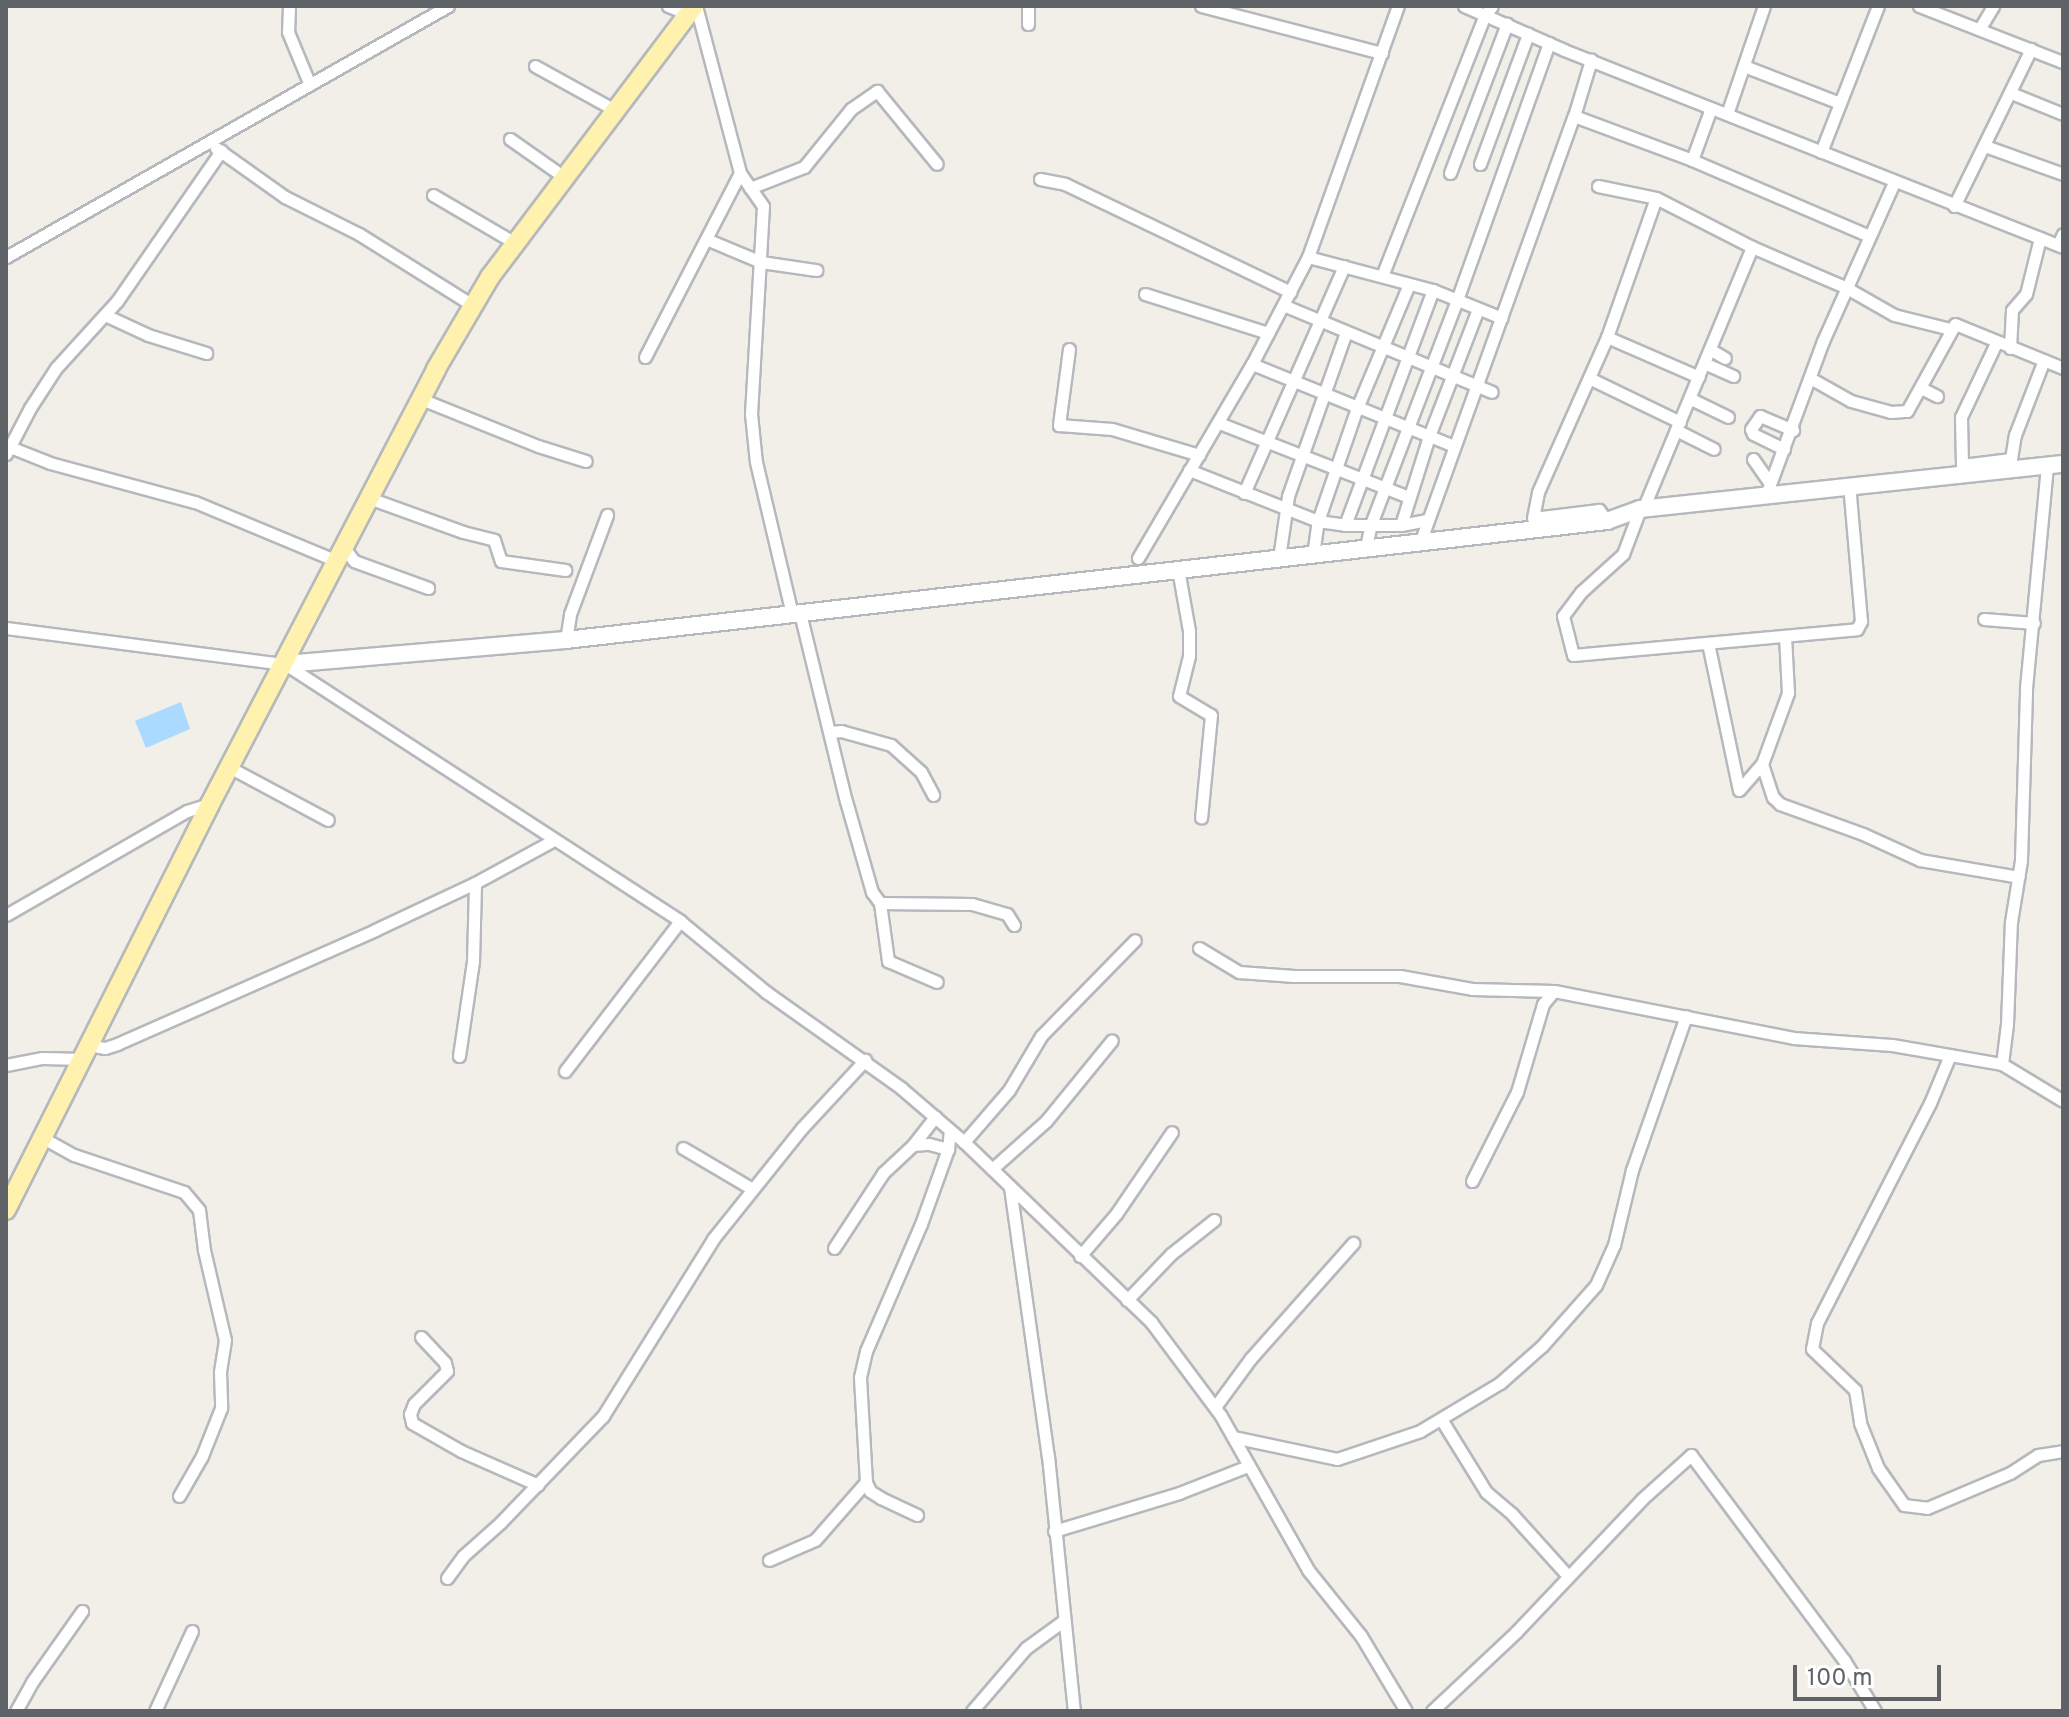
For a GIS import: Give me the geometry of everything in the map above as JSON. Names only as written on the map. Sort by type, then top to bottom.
[{"type":"main road","points":[[6,1210],[229,767],[421,399],[474,306],[515,243],[613,109],[693,9]]},
{"type":"street","points":[[289,6],[288,32],[310,85]]},
{"type":"street","points":[[420,6],[425,20]]},
{"type":"street","points":[[6,257],[448,6]]},
{"type":"street","points":[[668,6],[693,9],[740,173],[763,206],[761,262],[754,318],[756,359],[751,414],[756,462],[872,892],[880,903],[888,961],[937,982]]},
{"type":"street","points":[[1028,6],[1028,24]]},
{"type":"street","points":[[1201,6],[1382,53]]},
{"type":"street","points":[[1138,558],[1219,423],[1308,257],[1398,6]]},
{"type":"street","points":[[1464,6],[1489,10],[1507,24],[1549,43],[1954,206],[2040,238],[2061,242]]},
{"type":"street","points":[[1821,152],[1878,6]]},
{"type":"street","points":[[1919,6],[2063,62]]},
{"type":"street","points":[[1980,28],[1993,6]]},
{"type":"street","points":[[1727,114],[1762,7]]},
{"type":"street","points":[[1382,276],[1489,10]]},
{"type":"street","points":[[1450,173],[1507,24]]},
{"type":"street","points":[[1480,164],[1528,34]]},
{"type":"street","points":[[1366,547],[1384,488],[1457,300],[1549,43]]},
{"type":"street","points":[[1954,206],[2031,49]]},
{"type":"street","points":[[1421,540],[1574,116],[1591,60]]},
{"type":"street","points":[[535,66],[613,109]]},
{"type":"street","points":[[1744,66],[1840,103]]},
{"type":"street","points":[[750,188],[804,167],[851,109],[877,91],[937,164]]},
{"type":"street","points":[[2011,93],[2063,114]]},
{"type":"street","points":[[1692,160],[1711,108]]},
{"type":"street","points":[[1574,116],[1692,160],[1869,236]]},
{"type":"street","points":[[510,139],[564,177]]},
{"type":"street","points":[[209,143],[285,197],[359,234],[474,306]]},
{"type":"street","points":[[1985,146],[2063,174]]},
{"type":"street","points":[[221,151],[156,250],[105,315],[56,368],[8,450],[195,502],[428,588]]},
{"type":"street","points":[[645,357],[740,173]]},
{"type":"street","points":[[1040,179],[1065,184],[1290,292]]},
{"type":"street","points":[[1768,489],[1845,287],[1894,182]]},
{"type":"street","points":[[1598,186],[1656,198],[1752,247],[1845,287],[1894,315],[1950,329]]},
{"type":"street","points":[[433,195],[515,243]]},
{"type":"street","points":[[1607,521],[1599,510],[1533,518],[1538,492],[1607,337],[1656,198]]},
{"type":"street","points":[[2010,348],[2012,310],[2026,294],[2040,238]]},
{"type":"street","points":[[706,239],[761,262],[816,270]]},
{"type":"street","points":[[1752,247],[1691,399],[1623,554],[1581,592],[1563,616],[1573,655],[1785,636],[1860,626],[1849,485]]},
{"type":"street","points":[[1308,257],[1433,290],[1502,318]]},
{"type":"street","points":[[1244,493],[1344,266]]},
{"type":"street","points":[[1313,555],[1318,521],[1339,468],[1357,408],[1409,284]]},
{"type":"street","points":[[1345,525],[1382,418],[1433,290]]},
{"type":"street","points":[[1145,294],[1268,333]]},
{"type":"street","points":[[1283,305],[1492,392]]},
{"type":"street","points":[[1401,525],[1429,436],[1478,309]]},
{"type":"street","points":[[105,315],[148,335],[206,353]]},
{"type":"street","points":[[1810,378],[1851,401],[1891,412],[1907,411],[1955,324],[2063,368]]},
{"type":"street","points":[[1279,558],[1285,508],[1346,332]]},
{"type":"street","points":[[1607,337],[1699,377]]},
{"type":"street","points":[[1996,343],[1961,417],[1962,465],[2011,459],[2015,435],[2044,360]]},
{"type":"street","points":[[1069,349],[1059,425],[1112,429],[1199,455]]},
{"type":"street","points":[[1711,350],[1725,358]]},
{"type":"street","points":[[1704,363],[1733,376]]},
{"type":"street","points":[[1252,364],[1292,383],[1454,446]]},
{"type":"street","points":[[1589,378],[1714,449]]},
{"type":"street","points":[[1921,388],[1937,396]]},
{"type":"street","points":[[421,399],[538,446],[586,461]]},
{"type":"street","points":[[1691,399],[1728,417]]},
{"type":"street","points":[[1784,449],[1753,434],[1751,429],[1760,416],[1793,430]]},
{"type":"street","points":[[1219,423],[1409,497]]},
{"type":"street","points":[[1753,459],[1768,489]]},
{"type":"street","points":[[6,628],[285,664],[566,640],[1607,521],[1642,509],[1768,489],[1849,485],[2055,464],[2026,688],[2019,877],[2011,922],[2009,1000],[2002,1064]]},
{"type":"street","points":[[1189,470],[1318,521],[1345,525],[1401,525],[1426,520]]},
{"type":"street","points":[[369,498],[494,540],[501,561],[565,570]]},
{"type":"street","points":[[566,640],[570,614],[607,515]]},
{"type":"street","points":[[1178,569],[1189,656],[1179,696],[1211,715],[1201,818]]},
{"type":"street","points":[[1984,619],[2034,623]]},
{"type":"street","points":[[1708,643],[1739,790],[1762,764],[1788,693],[1785,636]]},
{"type":"street","points":[[285,664],[680,921],[766,992],[865,1060],[964,1142],[1151,1322],[1215,1407],[1308,1570],[1361,1636],[1406,1711]]},
{"type":"street","points":[[831,732],[841,731],[891,745],[921,772],[933,795]]},
{"type":"street","points":[[1762,764],[1773,797],[1780,804],[1863,834],[1920,860],[2019,877]]},
{"type":"street","points":[[229,767],[328,820]]},
{"type":"street","points":[[6,915],[187,811],[210,804]]},
{"type":"street","points":[[6,1065],[117,1044],[475,883],[554,840]]},
{"type":"street","points":[[459,1056],[473,961],[475,883]]},
{"type":"street","points":[[880,903],[972,904],[1007,914],[1014,925]]},
{"type":"street","points":[[565,1071],[680,921]]},
{"type":"street","points":[[964,1142],[1009,1090],[1041,1036],[1135,940]]},
{"type":"street","points":[[1199,948],[1239,972],[1294,976],[1400,976],[1472,989],[1554,991],[1793,1038],[1892,1045],[2002,1064],[2063,1101]]},
{"type":"street","points":[[1472,1181],[1517,1092],[1543,1004],[1554,991]]},
{"type":"street","points":[[1233,1437],[1337,1459],[1420,1431],[1500,1383],[1542,1346],[1596,1285],[1614,1245],[1632,1170],[1686,1016]]},
{"type":"street","points":[[992,1169],[1046,1121],[1112,1040]]},
{"type":"street","points":[[1950,1055],[1923,1116],[1817,1323],[1812,1349],[1855,1390],[1860,1423],[1878,1468],[1904,1505],[1927,1508],[2010,1473],[2038,1455],[2063,1451]]},
{"type":"street","points":[[447,1578],[463,1556],[538,1485],[603,1416],[688,1276],[751,1188],[865,1060]]},
{"type":"street","points":[[834,1248],[883,1173],[913,1145],[935,1117]]},
{"type":"street","points":[[917,1515],[870,1491],[866,1482],[859,1402],[866,1351],[918,1232],[948,1149],[950,1130]]},
{"type":"street","points":[[1080,1256],[1116,1214],[1172,1132]]},
{"type":"street","points":[[43,1138],[74,1155],[184,1192],[199,1210],[204,1250],[225,1340],[220,1372],[221,1408],[202,1456],[179,1496]]},
{"type":"street","points":[[913,1145],[929,1144],[948,1149]]},
{"type":"street","points":[[683,1148],[751,1188]]},
{"type":"street","points":[[1010,1187],[1048,1456],[1074,1711]]},
{"type":"street","points":[[1127,1300],[1171,1254],[1214,1220]]},
{"type":"street","points":[[1215,1407],[1251,1358],[1353,1243]]},
{"type":"street","points":[[421,1337],[445,1363],[447,1371],[414,1404],[410,1414],[412,1423],[461,1451],[538,1485]]},
{"type":"street","points":[[1441,1419],[1486,1492],[1512,1514],[1568,1576]]},
{"type":"street","points":[[1432,1711],[1642,1499],[1691,1455],[1844,1660],[1875,1711]]},
{"type":"street","points":[[1054,1531],[1179,1493],[1248,1466]]},
{"type":"street","points":[[769,1560],[815,1540],[866,1482]]},
{"type":"street","points":[[16,1711],[32,1682],[82,1611]]},
{"type":"street","points":[[972,1711],[1026,1648],[1063,1621]]},
{"type":"street","points":[[155,1711],[192,1631]]},
{"type":"water","points":[[181,702],[190,729],[146,748],[135,721]]}]
